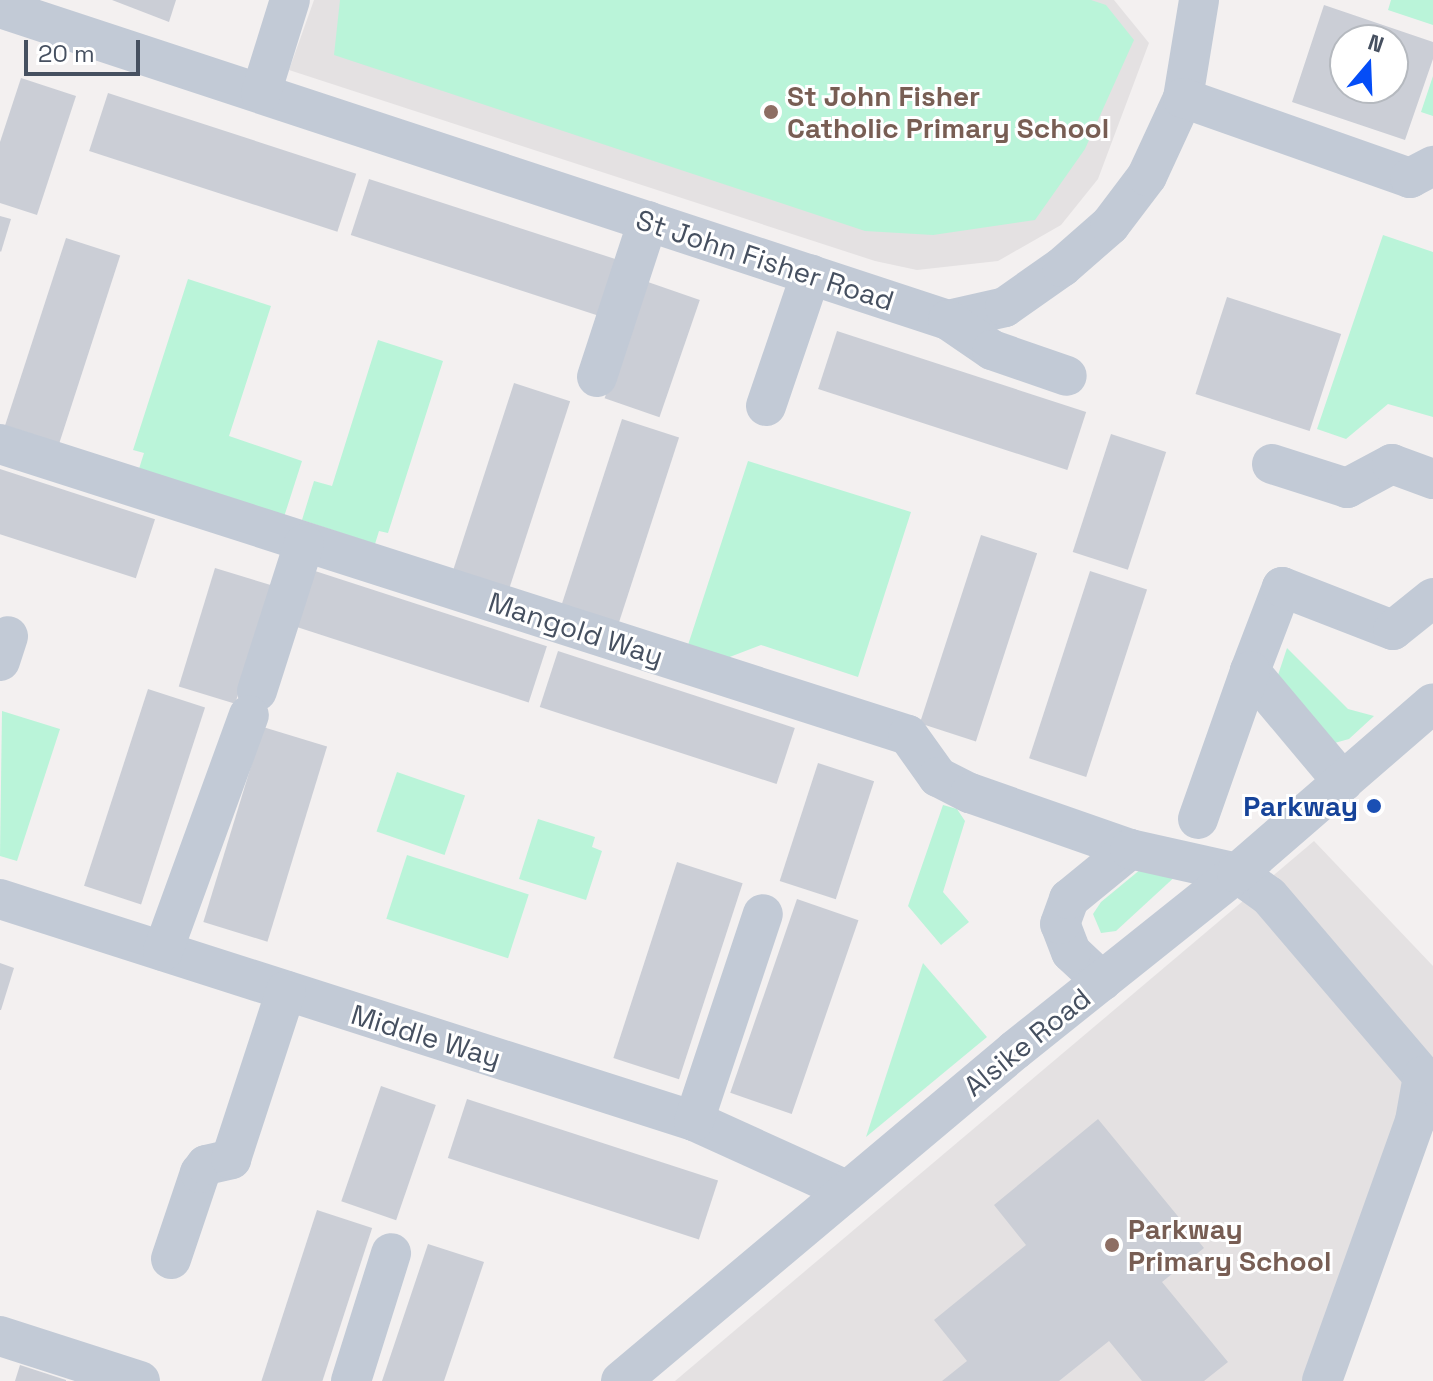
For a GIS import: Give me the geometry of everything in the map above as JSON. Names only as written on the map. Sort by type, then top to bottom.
[{"type":"street","points":[[261,93],[290,0]]},
{"type":"street","points":[[948,320],[1005,307],[1062,267],[1110,225],[1147,176],[1183,98],[1199,0]]},
{"type":"street","name":"St John Fisher Road","points":[[0,8],[81,16],[261,93],[948,320],[992,350],[1067,376]]},
{"type":"street","points":[[1183,98],[1425,176]]},
{"type":"street","points":[[597,377],[648,221]]},
{"type":"street","points":[[766,406],[811,274]]},
{"type":"street","name":"Mangold Way","points":[[0,444],[304,544],[908,735],[938,777],[949,782],[1130,849],[1237,873]]},
{"type":"street","points":[[1272,464],[1347,488],[1392,464],[1433,479]]},
{"type":"street","points":[[163,951],[253,703],[304,544]]},
{"type":"street","points":[[1198,819],[1282,587],[1393,630],[1433,598]]},
{"type":"street","points":[[1250,671],[1343,782]]},
{"type":"street","name":"Alsike Road","points":[[621,1381],[846,1190],[1237,873],[1433,703]]},
{"type":"street","points":[[1102,981],[1071,952],[1060,924],[1069,899],[1130,849]]},
{"type":"street","points":[[1237,873],[1269,896],[1423,1076],[1415,1121],[1322,1381]]},
{"type":"street","name":"Middle Way","points":[[0,899],[694,1121],[846,1190]]},
{"type":"street","points":[[694,1121],[763,914]]},
{"type":"street","points":[[171,1259],[200,1173],[206,1165],[231,1159],[286,991]]},
{"type":"street","points":[[351,1381],[391,1253]]},
{"type":"street","points":[[4,1349],[140,1381]]},
{"type":"shaded area","name":"St John Fisher Catholic Primary School","points":[[314,0],[1114,0],[1149,43],[1098,179],[1061,225],[998,261],[917,270],[875,261],[289,70]]},
{"type":"shaded area","name":"Parkway Primary School","points":[[1314,841],[1433,966],[1433,1109],[1342,1381],[675,1381]]},
{"type":"green space","name":"St John Fisher Catholic Primary School","points":[[340,0],[1091,0],[1106,5],[1134,40],[1085,149],[1035,220],[933,235],[865,231],[334,55]]},
{"type":"green space","points":[[1391,0],[1433,0],[1433,25],[1388,10]]},
{"type":"green space","points":[[1433,76],[1433,116],[1421,112]]},
{"type":"green space","points":[[1383,235],[1433,252],[1433,417],[1388,404],[1346,439],[1317,429]]},
{"type":"green space","points":[[188,279],[271,306],[229,436],[302,461],[283,520],[138,472],[144,453],[133,450]]},
{"type":"green space","points":[[378,340],[443,361],[388,533],[379,531],[375,544],[302,520],[314,481],[332,486]]},
{"type":"green space","points":[[748,461],[911,512],[858,677],[761,645],[727,658],[688,645]]},
{"type":"green space","points":[[1287,648],[1348,709],[1374,716],[1349,739],[1331,744],[1277,678]]},
{"type":"green space","points":[[2,711],[60,729],[17,861],[0,856]]},
{"type":"green space","points":[[397,772],[465,795],[445,855],[376,832]]},
{"type":"green space","points":[[943,805],[957,809],[965,821],[943,892],[969,922],[941,945],[908,906]]},
{"type":"green space","points":[[538,819],[595,837],[592,847],[602,851],[586,900],[519,879]]},
{"type":"green space","points":[[407,855],[529,895],[508,958],[386,919]]},
{"type":"green space","points":[[1141,869],[1179,873],[1116,931],[1101,933],[1093,914],[1101,902]]},
{"type":"green space","points":[[923,963],[987,1037],[866,1137]]},
{"type":"building","points":[[112,0],[176,0],[169,22]]},
{"type":"building","points":[[1324,5],[1380,24],[1329,24],[1329,104],[1409,104],[1409,34],[1433,42],[1433,59],[1405,140],[1292,102]]},
{"type":"building","points":[[21,78],[76,96],[37,215],[0,203],[0,142]]},
{"type":"building","points":[[108,93],[356,174],[337,232],[89,151]]},
{"type":"building","points":[[369,179],[619,260],[601,316],[351,235]]},
{"type":"building","points":[[0,216],[11,219],[1,252],[0,251]]},
{"type":"building","points":[[66,238],[120,256],[59,443],[5,425]]},
{"type":"building","points":[[645,281],[700,300],[659,417],[605,398]]},
{"type":"building","points":[[1227,297],[1341,334],[1310,431],[1195,394]]},
{"type":"building","points":[[837,331],[1086,412],[1067,470],[818,389]]},
{"type":"building","points":[[514,383],[570,401],[509,590],[453,571]]},
{"type":"building","points":[[622,419],[679,438],[618,626],[561,607]]},
{"type":"building","points":[[1111,434],[1166,452],[1128,570],[1073,552]]},
{"type":"building","points":[[0,469],[155,519],[136,578],[0,534]]},
{"type":"building","points":[[981,535],[1037,553],[976,742],[920,723]]},
{"type":"building","points":[[215,568],[271,585],[235,704],[179,687]]},
{"type":"building","points":[[312,570],[547,646],[529,702],[294,626]]},
{"type":"building","points":[[1090,571],[1147,590],[1086,777],[1029,758]]},
{"type":"building","points":[[558,651],[795,728],[777,784],[540,707]]},
{"type":"building","points":[[148,689],[205,708],[141,904],[84,886]]},
{"type":"building","points":[[263,727],[327,747],[267,942],[203,922]]},
{"type":"building","points":[[818,763],[874,781],[836,899],[780,881]]},
{"type":"building","points":[[677,862],[743,883],[679,1079],[613,1058]]},
{"type":"building","points":[[797,899],[858,920],[792,1114],[730,1093]]},
{"type":"building","points":[[0,963],[14,968],[1,1010],[0,1010]]},
{"type":"building","points":[[381,1086],[436,1105],[396,1220],[341,1201]]},
{"type":"building","points":[[467,1099],[718,1181],[699,1240],[448,1158]]},
{"type":"building","points":[[1098,1119],[1204,1248],[1162,1282],[1228,1362],[1204,1381],[1142,1381],[1109,1341],[1059,1381],[942,1381],[967,1361],[934,1320],[1026,1245],[994,1205]]},
{"type":"building","points":[[317,1210],[372,1228],[322,1381],[261,1381]]},
{"type":"building","points":[[428,1244],[484,1262],[444,1381],[382,1381]]},
{"type":"building","points":[[20,1365],[66,1380],[66,1381],[15,1381]]},
{"type":"place","name":"St John Fisher Catholic Primary School","points":[[771,112]]},
{"type":"place","name":"Parkway","points":[[1374,806]]},
{"type":"place","name":"Parkway Primary School","points":[[1112,1245]]}]
